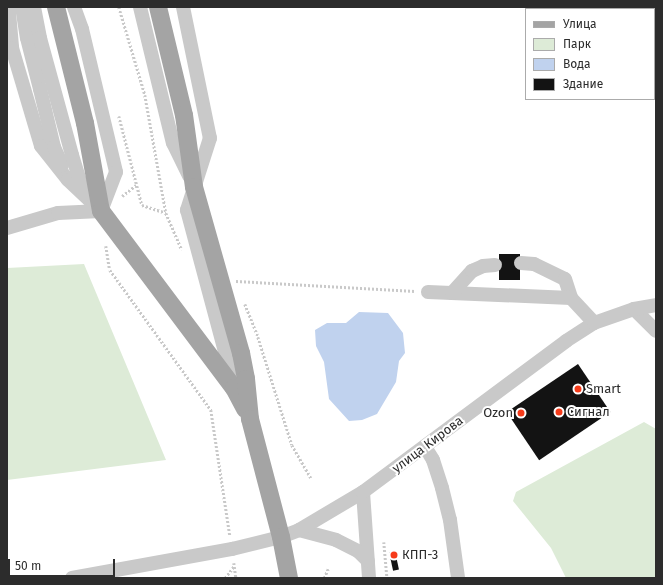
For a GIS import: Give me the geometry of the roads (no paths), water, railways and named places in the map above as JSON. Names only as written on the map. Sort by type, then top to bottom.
[{"type":"main road","points":[[56,7],[85,124],[101,210],[234,388],[250,419]]},
{"type":"main road","points":[[158,7],[184,115],[194,187],[229,282],[246,379],[250,419],[281,537],[289,578]]},
{"type":"street","points":[[11,7],[12,48],[41,146],[68,180],[86,198],[101,210]]},
{"type":"street","points":[[22,7],[27,38],[54,146],[68,180]]},
{"type":"street","points":[[34,7],[40,38],[72,155],[86,198]]},
{"type":"street","points":[[74,7],[82,29],[116,172],[101,210]]},
{"type":"street","points":[[140,7],[173,144],[194,187]]},
{"type":"street","points":[[183,7],[210,138],[187,210],[234,388]]},
{"type":"street","points":[[7,228],[58,213],[101,210]]},
{"type":"street","points":[[521,263],[534,264],[565,279],[571,298],[594,323]]},
{"type":"street","points":[[452,293],[472,271],[483,266],[495,265]]},
{"type":"street","points":[[428,292],[571,298]]},
{"type":"street","name":"улица Кирова","points":[[72,578],[232,549],[281,537],[299,530],[363,492],[566,341],[594,323],[634,309],[656,305]]},
{"type":"street","points":[[634,309],[656,331]]},
{"type":"street","points":[[425,447],[433,460],[442,488],[450,520],[458,578]]},
{"type":"street","points":[[363,492],[369,578]]},
{"type":"street","points":[[299,530],[336,540],[358,551],[368,561]]},
{"type":"water","points":[[359,312],[388,313],[403,333],[405,353],[399,361],[396,382],[377,414],[362,420],[349,421],[329,399],[324,362],[316,346],[315,330],[327,323],[346,323]]},
{"type":"place","name":"Smart","points":[[578,389]]},
{"type":"place","name":"Сигнал","points":[[559,412]]},
{"type":"place","name":"Ozon","points":[[521,413]]},
{"type":"place","name":"КПП-3","points":[[394,555]]}]
